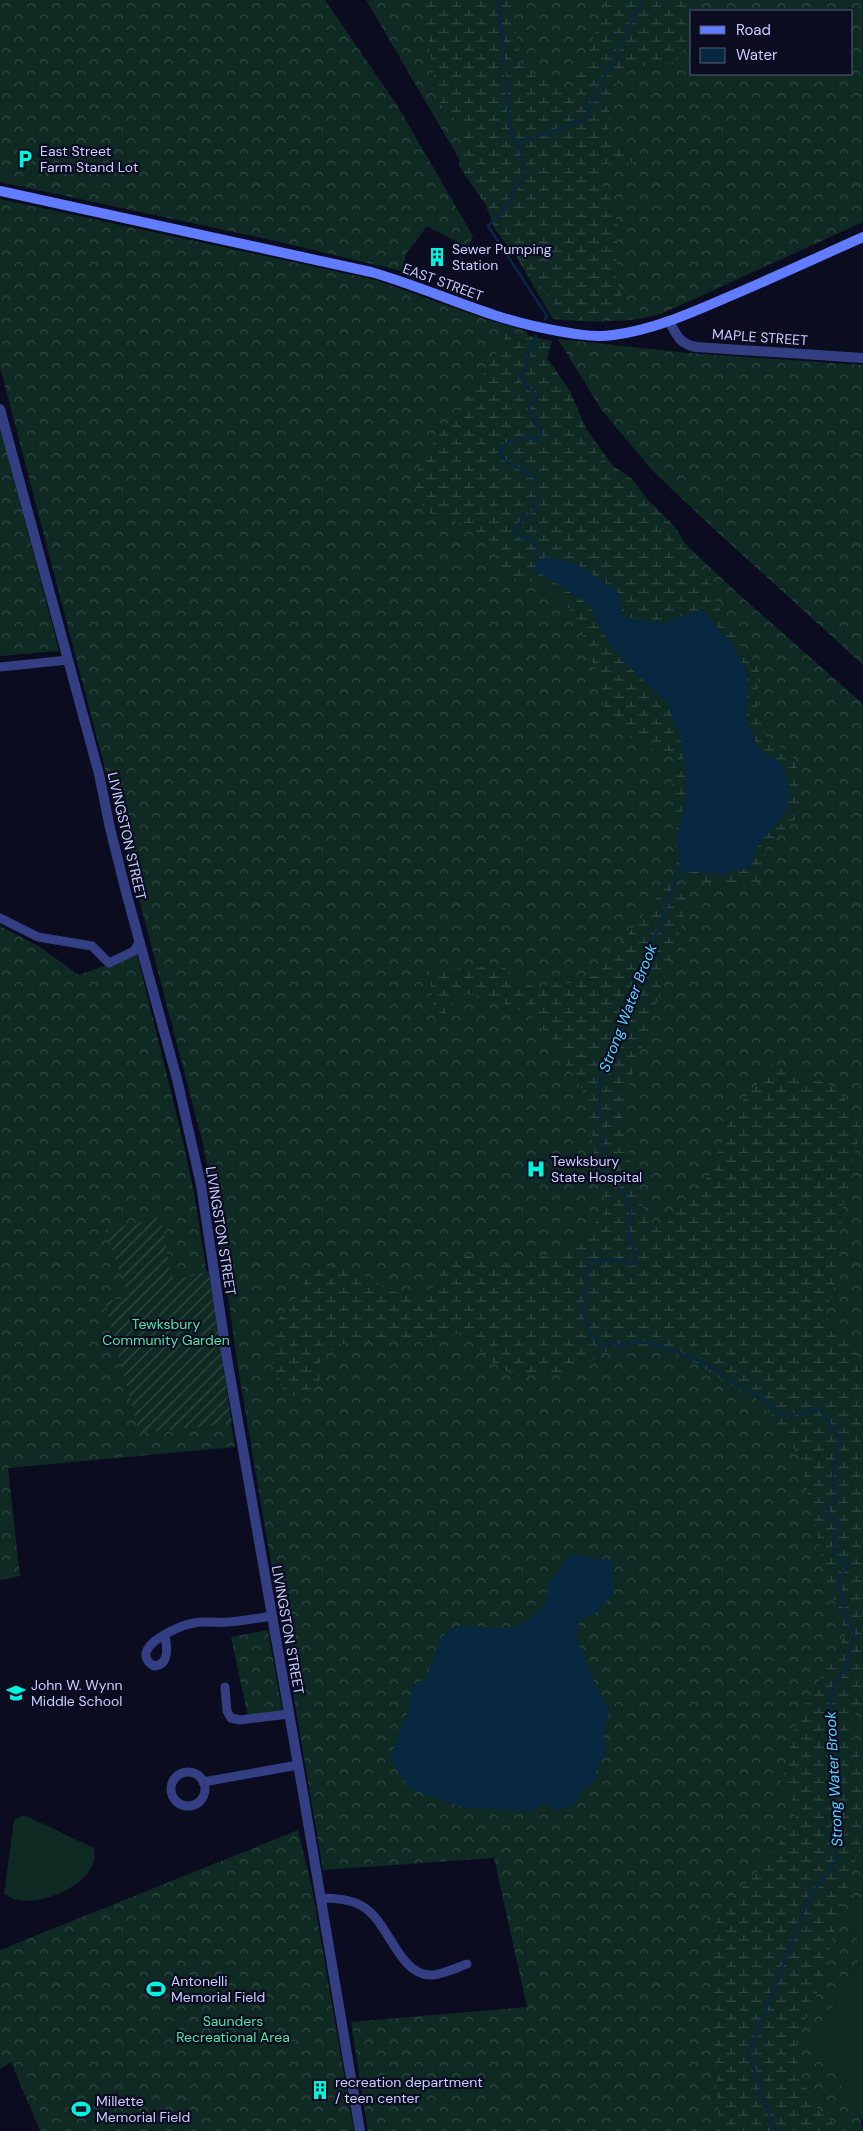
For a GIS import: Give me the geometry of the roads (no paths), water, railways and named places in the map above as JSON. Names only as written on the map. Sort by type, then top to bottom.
[{"type":"main road","name":"EAST STREET","points":[[0,191],[371,272],[397,279],[480,311],[547,329],[610,336],[669,321],[863,237]]},
{"type":"street","name":"MAPLE STREET","points":[[669,321],[684,344],[696,347],[863,358]]},
{"type":"street","name":"LIVINGSTON STREET","points":[[0,409],[68,660],[197,1163],[227,1358],[360,2131]]},
{"type":"street","points":[[0,667],[68,660]]},
{"type":"street","points":[[0,918],[38,938],[92,946],[109,963],[134,951],[140,941]]},
{"type":"street","points":[[165,1635],[193,1623],[230,1622],[272,1616]]},
{"type":"street","points":[[225,1687],[227,1711],[231,1718],[240,1720],[289,1714]]},
{"type":"street","points":[[203,1782],[298,1766]]},
{"type":"street","points":[[321,1898],[349,1901],[365,1908],[384,1928],[405,1962],[418,1972],[431,1975],[467,1964]]},
{"type":"water","points":[[545,557],[574,563],[603,581],[618,593],[623,616],[664,623],[702,609],[732,644],[747,671],[746,721],[758,748],[782,764],[790,789],[786,811],[757,847],[749,869],[733,870],[725,875],[699,871],[684,873],[678,856],[677,839],[686,793],[685,771],[682,744],[668,704],[630,668],[609,643],[589,604],[533,569]]},
{"type":"water","points":[[573,1554],[612,1561],[613,1594],[595,1613],[580,1620],[576,1635],[588,1668],[609,1712],[603,1733],[606,1754],[599,1762],[594,1781],[580,1793],[576,1805],[557,1810],[545,1803],[532,1811],[465,1808],[411,1789],[390,1759],[410,1706],[412,1684],[426,1680],[441,1638],[456,1626],[510,1629],[531,1618],[546,1603],[549,1581]]},
{"type":"waterway","name":"Strong Water Brook","points":[[499,0],[509,124],[521,153],[522,180],[501,214],[488,226],[547,316],[545,319]]},
{"type":"waterway","points":[[517,143],[583,121],[642,0]]},
{"type":"waterway","name":"Strong Water Brook","points":[[536,336],[520,379],[536,395],[529,408],[534,422],[542,433],[539,439],[522,438],[505,444],[499,454],[508,462],[537,480],[536,506],[514,531],[522,539],[532,537],[539,552],[536,562],[542,564]]},
{"type":"waterway","name":"Strong Water Brook","points":[[681,861],[677,879],[599,1084],[601,1137],[606,1168],[630,1206],[629,1237],[634,1251],[634,1258],[631,1265],[627,1265],[621,1260],[593,1261],[586,1271],[585,1316],[589,1331],[599,1345],[612,1343],[621,1345],[637,1342],[657,1344],[708,1365],[725,1378],[764,1398],[774,1411],[787,1416],[819,1409],[840,1438],[832,1480],[837,1493],[834,1503],[829,1505],[828,1517],[840,1522],[834,1539],[834,1554],[848,1565],[838,1580],[846,1617],[854,1633],[845,1670],[834,1685],[830,1705],[834,1808],[838,1839],[836,1860],[808,1900],[749,2054],[775,2131]]},
{"type":"place","name":"East Street Farm Stand Lot","points":[[25,159]]},
{"type":"place","name":"Sewer Pumping Station","points":[[437,257]]},
{"type":"place","name":"Tewksbury State Hospital","points":[[536,1169]]},
{"type":"place","name":"John W. Wynn Middle School","points":[[16,1693]]},
{"type":"place","name":"Antonelli Memorial Field","points":[[156,1989]]},
{"type":"place","name":"recreation department / teen center","points":[[320,2090]]},
{"type":"place","name":"Millette Memorial Field","points":[[81,2109]]},
{"type":"park label","name":"Tewksbury Community Garden","points":[[166,1332]]},
{"type":"park label","name":"Saunders Recreational Area","points":[[233,2029]]}]
